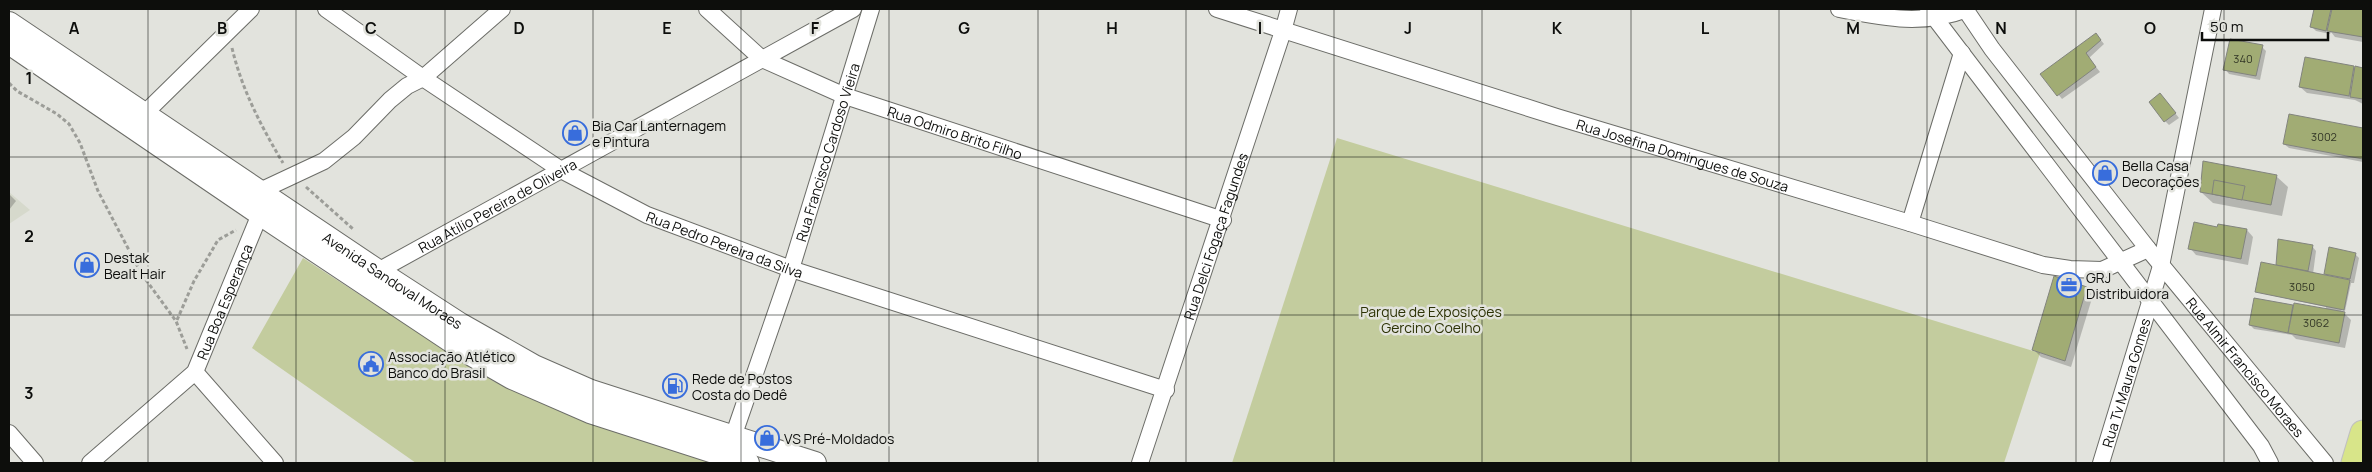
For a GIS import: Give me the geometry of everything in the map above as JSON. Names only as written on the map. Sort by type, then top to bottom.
[{"type":"main road","name":"Avenida Sandoval Moraes","points":[[9,23],[378,271],[460,324],[534,366],[590,391],[815,463]]},
{"type":"main road","name":"Avenida Sandoval Moraes","points":[[9,43],[257,222],[512,378],[590,412],[748,463]]},
{"type":"main road","points":[[2354,463],[2363,433]]},
{"type":"street","points":[[144,114],[229,33],[251,9]]},
{"type":"street","name":"Rua Pedro Pereira da Silva","points":[[326,9],[423,78],[561,170],[647,215],[791,269],[1166,390]]},
{"type":"street","points":[[260,191],[324,161],[354,137],[390,100],[407,86],[423,78],[502,9]]},
{"type":"street","name":"Rua Odmiro Brito Filho","points":[[707,9],[762,59],[845,96],[1223,220]]},
{"type":"street","name":"Rua Atílio Pereira de Oliveira","points":[[378,271],[853,9]]},
{"type":"street","name":"Rua Francisco Cardoso Vieira","points":[[733,437],[791,269],[871,9]]},
{"type":"street","name":"Rua Josefina Domingues de Souza","points":[[1218,9],[1557,117],[1910,223],[2042,265],[2070,269],[2102,270],[2148,249]]},
{"type":"street","name":"Rua Delci Fogaça Fagundes","points":[[1140,463],[1223,220],[1284,31],[1288,9]]},
{"type":"street","points":[[1839,9],[1916,21],[1931,13],[1966,9]]},
{"type":"street","name":"Rua Almir Francisco Moraes","points":[[1966,9],[1992,49],[2161,266],[2325,463]]},
{"type":"street","name":"Rua Tv Maura Gomes","points":[[2101,463],[2161,266],[2214,9]]},
{"type":"street","points":[[1931,13],[2122,261],[2261,446],[2270,463]]},
{"type":"street","points":[[1910,223],[1962,53]]},
{"type":"street","name":"Rua Boa Esperança","points":[[90,463],[196,372],[257,222]]},
{"type":"street","points":[[196,372],[275,463]]},
{"type":"street","points":[[9,434],[35,463]]},
{"type":"path","points":[[229,33],[238,72],[248,100],[291,176],[310,190],[357,233]]},
{"type":"path","points":[[9,82],[17,92],[57,114],[69,124],[80,143],[98,190],[141,273],[176,321],[196,372]]},
{"type":"path","points":[[176,321],[194,281],[218,240],[257,222]]},
{"type":"shaded area","points":[[9,192],[30,210],[9,224]]},
{"type":"green space","name":"Parque de Exposições Gercino Coelho","points":[[1337,138],[2040,353],[2004,463],[1232,463]]},
{"type":"green space","name":"Associação Atlético Banco do Brasil","points":[[303,258],[493,381],[571,416],[711,463],[416,463],[252,348]]},
{"type":"building","points":[[2314,9],[2331,9],[2326,31],[2310,27]]},
{"type":"building","points":[[2332,9],[2363,9],[2363,37],[2327,31]]},
{"type":"building","points":[[2096,33],[2101,40],[2086,53],[2096,67],[2057,96],[2040,74]]},
{"type":"building","points":[[2230,39],[2263,45],[2256,76],[2223,70]]},
{"type":"building","points":[[2305,57],[2354,66],[2349,96],[2299,87]]},
{"type":"building","points":[[2355,66],[2363,68],[2363,99],[2350,97]]},
{"type":"building","points":[[2160,93],[2176,113],[2164,122],[2149,102]]},
{"type":"building","points":[[2289,114],[2363,128],[2363,159],[2283,144]]},
{"type":"building","points":[[2203,161],[2277,175],[2271,205],[2200,192]]},
{"type":"building","points":[[2214,180],[2245,186],[2242,200],[2212,194]]},
{"type":"building","points":[[2194,222],[2217,227],[2218,224],[2247,229],[2241,259],[2188,249]]},
{"type":"building","points":[[2278,239],[2313,245],[2308,271],[2276,265]]},
{"type":"building","points":[[2329,247],[2356,253],[2350,279],[2324,274]]},
{"type":"building","points":[[2261,262],[2350,280],[2344,310],[2255,292]]},
{"type":"building","points":[[2054,276],[2087,287],[2065,361],[2032,350]]},
{"type":"building","points":[[2254,298],[2293,305],[2288,333],[2249,325]]},
{"type":"building","points":[[2294,303],[2345,312],[2339,343],[2288,333]]},
{"type":"place","name":"Bia Car Lanternagem e Pintura","points":[[575,133]]},
{"type":"place","name":"Bella Casa Decorações","points":[[2105,173]]},
{"type":"place","name":"Destak Bealt Hair","points":[[87,265]]},
{"type":"place","name":"GRJ Distribuidora","points":[[2069,285]]},
{"type":"place","name":"Associação Atlético Banco do Brasil","points":[[371,364]]},
{"type":"place","name":"Rede de Postos Costa do Dedê","points":[[675,386]]},
{"type":"place","name":"VS Pré-Moldados","points":[[767,438]]}]
